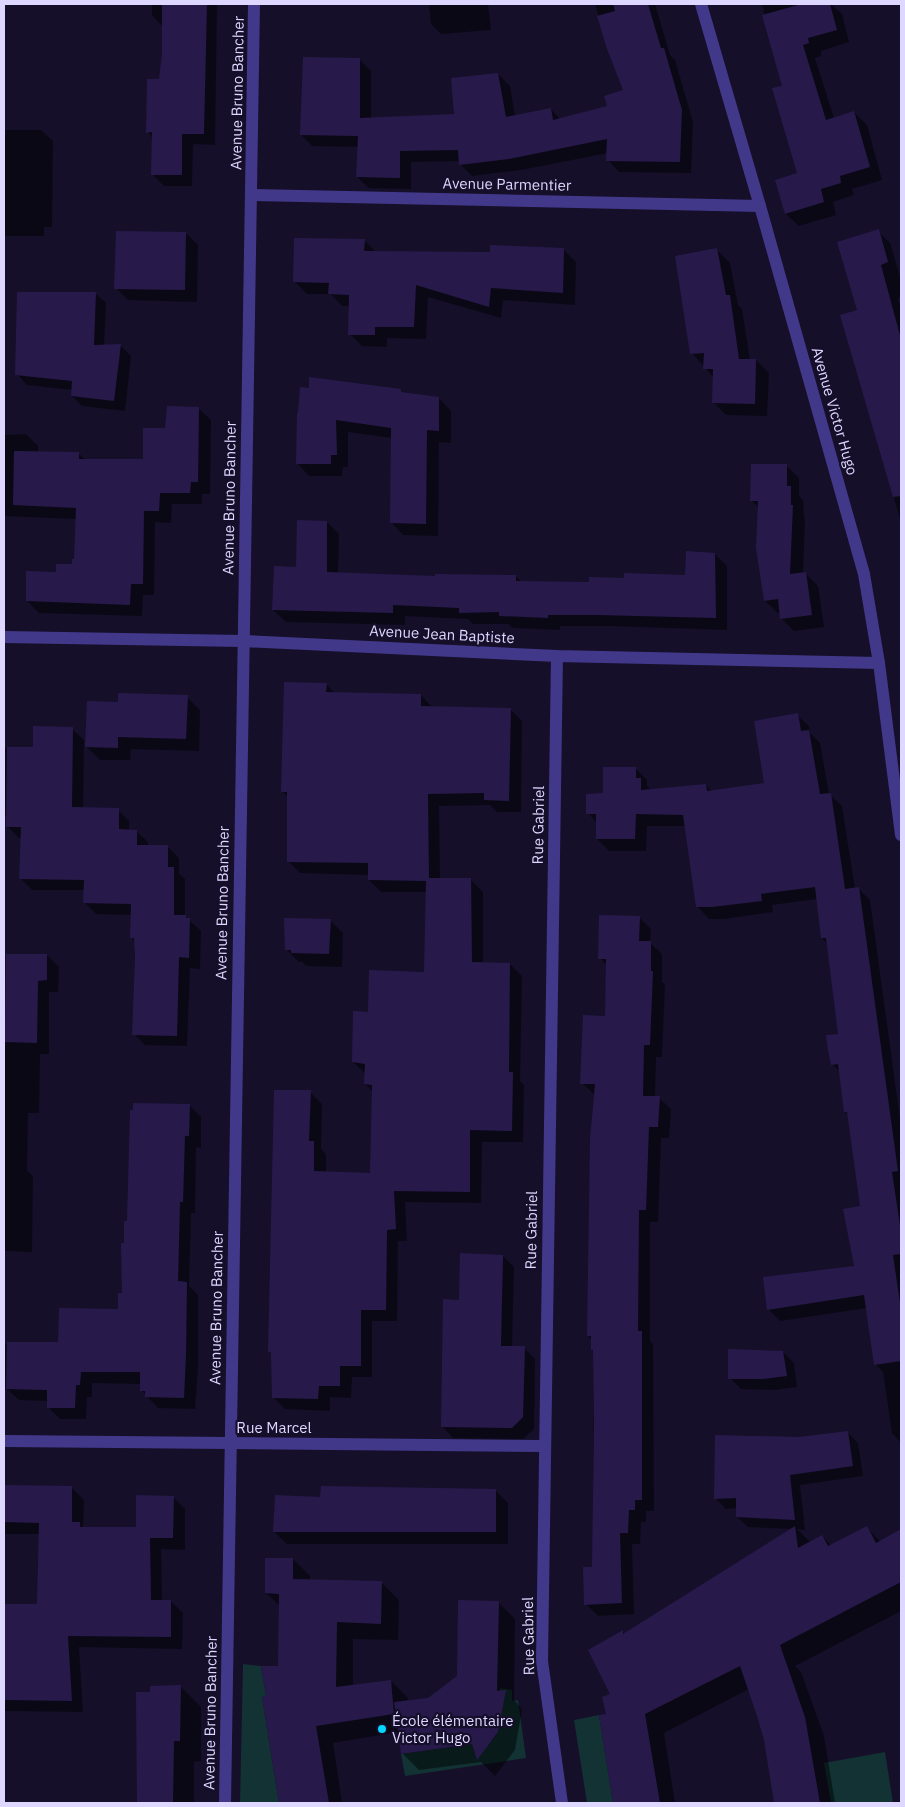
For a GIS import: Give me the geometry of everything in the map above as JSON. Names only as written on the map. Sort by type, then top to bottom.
[{"type":"street","name":"Avenue Bruno Bancher","points":[[225,1803],[254,4]]},
{"type":"street","name":"Avenue Victor Hugo","points":[[701,4],[864,574],[879,663],[901,835]]},
{"type":"street","name":"Avenue Parmentier","points":[[252,195],[760,206]]},
{"type":"street","name":"Avenue Jean Baptiste","points":[[4,637],[243,641],[557,656],[879,663]]},
{"type":"street","name":"Rue Gabriel","points":[[557,656],[542,1661],[562,1803]]},
{"type":"street","name":"Rue Marcel","points":[[4,1441],[544,1446]]},
{"type":"green space","points":[[243,1664],[261,1666],[266,1696],[262,1697],[279,1803],[240,1803]]},
{"type":"green space","points":[[500,1688],[512,1690],[512,1701],[518,1700],[526,1758],[405,1776],[401,1754],[472,1744],[475,1754],[485,1743],[492,1741],[498,1732],[501,1717],[497,1691]]},
{"type":"green space","points":[[599,1715],[613,1803],[587,1803],[574,1720]]},
{"type":"green space","points":[[885,1752],[893,1803],[831,1803],[824,1763]]},
{"type":"building","points":[[162,4],[207,4],[204,134],[182,134],[182,175],[151,175],[152,132],[146,133],[147,79],[159,79],[162,54]]},
{"type":"building","points":[[613,4],[648,4],[661,48],[664,48],[682,110],[680,162],[606,161],[607,139],[509,159],[459,165],[458,150],[400,151],[400,178],[356,177],[358,136],[300,135],[303,57],[360,58],[360,118],[454,114],[451,78],[498,73],[506,117],[551,108],[553,120],[607,106],[604,96],[623,90],[607,49],[597,16],[615,11]]},
{"type":"building","points":[[802,4],[830,4],[837,30],[808,38],[809,43],[803,45],[826,120],[854,111],[870,167],[840,176],[841,183],[821,189],[824,202],[785,214],[775,180],[797,173],[772,88],[782,86],[762,15]]},
{"type":"building","points":[[879,229],[888,262],[881,265],[901,339],[901,496],[893,497],[840,315],[857,310],[837,242]]},
{"type":"building","points":[[116,231],[186,232],[185,290],[114,289]]},
{"type":"building","points":[[294,238],[365,239],[364,251],[490,252],[490,245],[564,248],[563,293],[491,288],[489,307],[416,285],[414,327],[375,327],[375,335],[348,335],[349,295],[328,294],[329,283],[293,282]]},
{"type":"building","points":[[717,248],[726,295],[730,295],[739,359],[756,359],[755,404],[712,403],[713,369],[703,369],[704,353],[690,354],[675,256]]},
{"type":"building","points":[[17,292],[96,292],[94,345],[121,344],[114,401],[71,396],[72,381],[15,375]]},
{"type":"building","points":[[309,377],[401,389],[401,392],[439,397],[439,431],[427,430],[426,524],[390,523],[391,428],[336,420],[337,455],[331,455],[331,464],[296,464],[297,413],[300,387],[309,388]]},
{"type":"building","points":[[167,406],[199,407],[198,482],[191,482],[190,493],[160,493],[159,511],[144,511],[143,584],[131,584],[130,605],[26,601],[26,571],[56,572],[56,564],[72,564],[72,559],[74,559],[76,508],[13,505],[14,451],[79,452],[79,459],[143,459],[143,428],[165,428]]},
{"type":"building","points":[[751,464],[787,464],[787,486],[791,486],[791,505],[793,505],[790,574],[806,572],[812,615],[780,619],[778,599],[764,601],[756,548],[758,501],[750,501]]},
{"type":"building","points":[[297,520],[327,521],[327,572],[435,576],[435,574],[516,575],[516,581],[589,582],[589,577],[624,578],[624,573],[685,575],[686,551],[715,553],[716,618],[548,615],[548,618],[499,616],[499,612],[459,613],[459,608],[393,605],[393,613],[272,610],[274,566],[296,567]]},
{"type":"building","points":[[284,682],[327,683],[326,692],[421,694],[421,706],[511,708],[509,801],[484,800],[484,793],[428,794],[429,878],[471,878],[472,962],[510,963],[509,1072],[513,1072],[512,1131],[470,1130],[470,1192],[394,1191],[396,1229],[387,1230],[386,1310],[361,1310],[361,1366],[340,1366],[340,1386],[319,1386],[318,1399],[272,1398],[271,1352],[268,1352],[274,1090],[311,1090],[309,1141],[314,1141],[314,1171],[370,1173],[372,1085],[364,1084],[365,1064],[352,1062],[353,1011],[368,1012],[369,970],[424,972],[426,881],[368,880],[368,863],[287,862],[287,792],[281,792]]},
{"type":"building","points":[[118,693],[188,695],[186,739],[118,737],[118,748],[85,747],[87,701],[118,702]]},
{"type":"building","points":[[798,713],[801,731],[809,730],[820,794],[831,793],[845,889],[859,887],[898,1171],[892,1172],[901,1232],[901,1254],[893,1255],[901,1310],[901,1361],[874,1365],[864,1295],[767,1310],[763,1277],[854,1266],[843,1209],[860,1206],[847,1112],[844,1112],[838,1064],[831,1065],[828,1050],[826,1035],[838,1034],[826,938],[821,938],[815,887],[761,894],[762,901],[696,907],[683,815],[636,814],[635,839],[596,839],[596,814],[586,814],[586,794],[603,793],[603,767],[636,767],[636,778],[641,778],[641,790],[706,784],[707,791],[764,783],[754,721]]},
{"type":"building","points":[[33,726],[73,727],[72,807],[119,808],[119,829],[137,830],[137,845],[168,845],[168,867],[174,867],[174,915],[186,915],[186,918],[190,918],[189,958],[179,957],[177,1036],[132,1035],[135,957],[134,938],[130,938],[131,904],[83,903],[84,880],[19,879],[21,827],[6,827],[7,747],[33,747]]},
{"type":"building","points":[[599,915],[640,916],[639,941],[651,941],[651,971],[653,971],[650,1045],[644,1045],[643,1096],[660,1096],[658,1127],[649,1127],[646,1210],[639,1210],[638,1331],[642,1331],[642,1500],[635,1500],[635,1510],[629,1510],[628,1533],[620,1533],[622,1603],[584,1605],[583,1567],[592,1567],[593,1350],[591,1350],[591,1336],[587,1336],[590,1139],[595,1084],[580,1084],[583,1015],[605,1016],[606,959],[598,959]]},
{"type":"building","points":[[284,918],[331,919],[329,954],[291,953],[291,950],[285,950]]},
{"type":"building","points":[[6,954],[47,954],[47,980],[38,981],[37,1043],[5,1042]]},
{"type":"building","points":[[133,1103],[190,1104],[189,1136],[185,1136],[183,1202],[180,1202],[178,1281],[187,1282],[184,1398],[145,1397],[145,1391],[140,1391],[140,1372],[81,1372],[80,1385],[76,1385],[75,1408],[47,1408],[47,1390],[6,1389],[7,1342],[58,1342],[59,1308],[118,1309],[118,1293],[122,1293],[121,1243],[124,1243],[124,1221],[127,1221],[130,1110],[133,1110]]},
{"type":"building","points":[[460,1253],[503,1255],[501,1346],[525,1346],[523,1417],[512,1428],[441,1427],[443,1299],[459,1300]]},
{"type":"building","points":[[728,1349],[783,1351],[787,1376],[763,1379],[728,1379]]},
{"type":"building","points":[[848,1431],[853,1466],[790,1475],[795,1520],[736,1517],[736,1498],[714,1499],[715,1435],[799,1437]]},
{"type":"building","points":[[4,1485],[72,1486],[72,1522],[80,1522],[80,1527],[136,1527],[136,1495],[174,1496],[173,1538],[150,1538],[151,1600],[171,1600],[171,1637],[68,1636],[72,1701],[4,1700],[4,1604],[37,1604],[39,1523],[4,1522]]},
{"type":"building","points":[[321,1486],[496,1489],[496,1532],[273,1532],[275,1495],[320,1497]]},
{"type":"building","points":[[795,1526],[798,1548],[822,1535],[828,1546],[867,1526],[876,1543],[901,1529],[901,1582],[780,1645],[805,1717],[820,1803],[774,1803],[764,1740],[740,1666],[645,1714],[660,1803],[613,1803],[599,1715],[606,1714],[602,1697],[610,1694],[588,1650],[623,1630],[623,1634]]},
{"type":"building","points":[[265,1558],[293,1558],[293,1579],[382,1581],[381,1624],[337,1622],[336,1687],[391,1680],[394,1714],[316,1726],[329,1803],[279,1803],[262,1697],[266,1696],[261,1666],[278,1666],[279,1594],[265,1593]]},
{"type":"building","points":[[458,1600],[499,1601],[497,1691],[506,1690],[498,1732],[477,1760],[472,1744],[401,1754],[394,1702],[428,1698],[457,1676]]},
{"type":"building","points":[[181,1685],[180,1741],[174,1741],[173,1803],[137,1803],[136,1692],[150,1692],[150,1686]]},
{"type":"place","name":"École élémentaire Victor Hugo","points":[[382,1729]]}]
